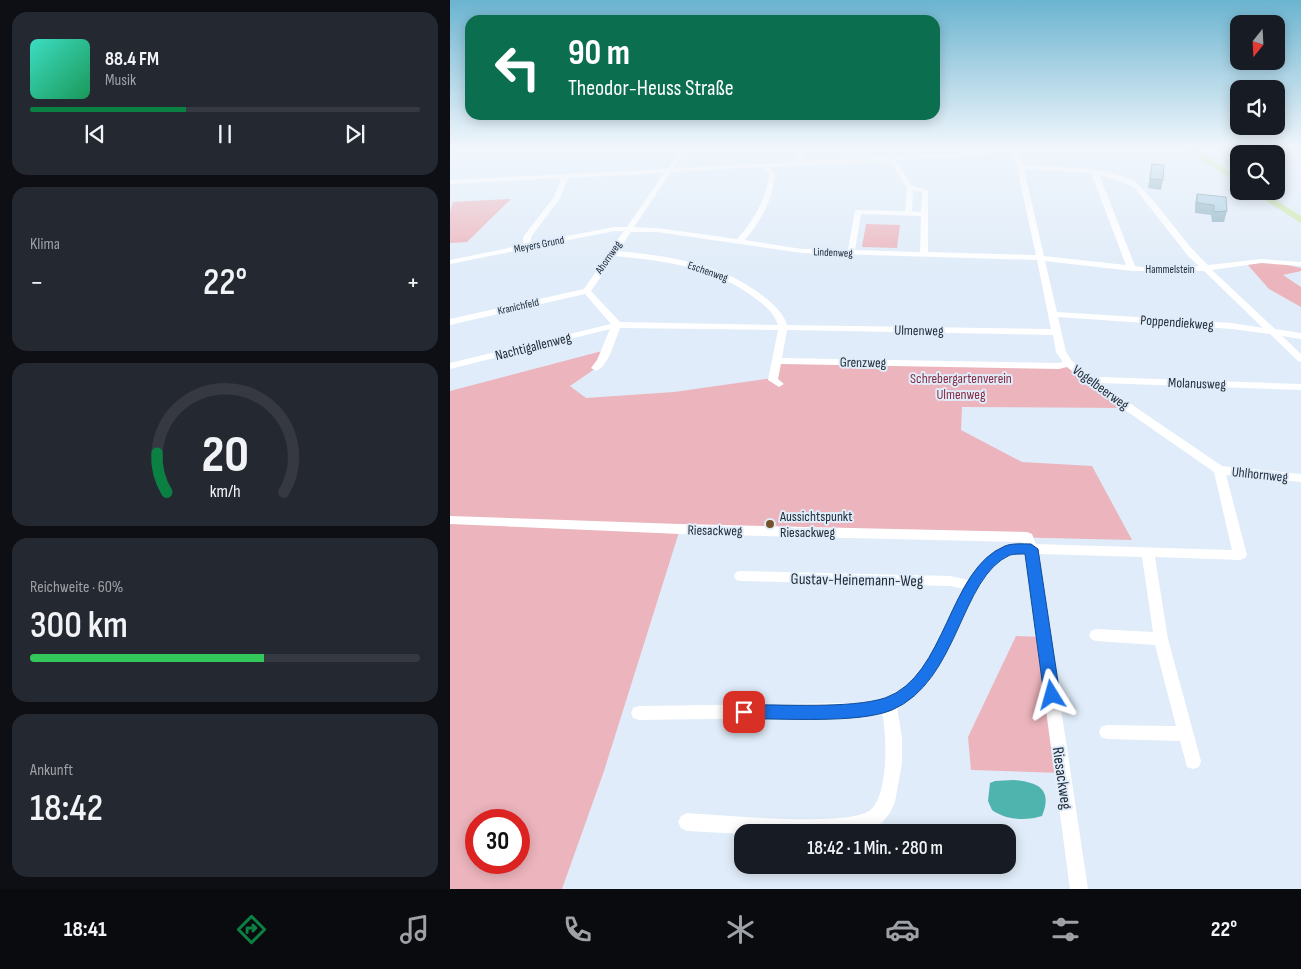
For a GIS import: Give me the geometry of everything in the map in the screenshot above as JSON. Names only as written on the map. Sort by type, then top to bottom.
[{"type":"main road","points":[[1269,200],[1301,220]]},
{"type":"street","points":[[527,246],[527,237],[557,197],[560,189]]},
{"type":"street","name":"Ahornweg","points":[[587,291],[655,189]]},
{"type":"street","points":[[738,242],[754,225],[769,189]]},
{"type":"street","points":[[908,213],[910,189]]},
{"type":"street","points":[[921,189],[925,190],[924,255]]},
{"type":"street","name":"Vogelbeerweg","points":[[1026,189],[1056,332],[1061,352],[1068,363],[1219,470]]},
{"type":"street","points":[[1101,189],[1132,269]]},
{"type":"street","points":[[1139,189],[1182,243],[1301,360]]},
{"type":"street","points":[[851,253],[858,212],[925,214]]},
{"type":"street","name":"Lindenweg","points":[[628,228],[674,232],[802,251],[1040,258]]},
{"type":"street","name":"Meyers Grund","points":[[450,262],[628,228]]},
{"type":"street","name":"Eschenweg","points":[[611,253],[693,264],[726,276],[761,298],[774,310],[782,321],[783,328]]},
{"type":"street","name":"Hammelstein","points":[[1040,258],[1132,269],[1207,268],[1261,261],[1301,264]]},
{"type":"street","points":[[587,291],[617,325],[602,360],[596,368]]},
{"type":"street","name":"Kranichfeld","points":[[450,322],[587,291]]},
{"type":"street","name":"Poppendiekweg","points":[[1052,314],[1270,330],[1301,336]]},
{"type":"street","name":"Ulmenweg","points":[[617,325],[1056,332]]},
{"type":"street","name":"Nachtigallenweg","points":[[450,366],[617,325]]},
{"type":"street","points":[[779,384],[773,380],[783,328]]},
{"type":"street","name":"Grenzweg","points":[[777,360],[1059,366],[1068,363]]},
{"type":"street","name":"Molanusweg","points":[[1093,382],[1101,380],[1301,387]]},
{"type":"street","points":[[639,714],[858,710],[888,704],[904,695],[919,682],[939,654],[973,586],[990,563],[1008,550],[1240,555],[1219,470]]},
{"type":"street","name":"Uhlhornweg","points":[[1219,470],[1301,478]]},
{"type":"street","name":"Riesackweg","points":[[450,520],[680,529],[1027,538],[1031,549],[1079,889]]},
{"type":"street","points":[[1148,552],[1161,639],[1193,760]]},
{"type":"street","name":"Gustav-Heinemann-Weg","points":[[742,576],[950,581],[973,586]]},
{"type":"street","points":[[1096,635],[1161,639]]},
{"type":"street","points":[[687,822],[806,828],[861,826],[875,818],[887,803],[895,749],[894,722],[888,704]]},
{"type":"street","points":[[1107,732],[1186,734]]},
{"type":"green space","points":[[511,199],[467,242],[450,243],[450,211],[453,202]]},
{"type":"green space","points":[[866,224],[900,225],[897,248],[862,247]]},
{"type":"green space","points":[[1274,262],[1301,268],[1301,271],[1283,275],[1301,287],[1301,307],[1269,289],[1247,264]]},
{"type":"green space","name":"Schrebergartenverein Ulmenweg","points":[[606,350],[596,368],[570,386],[586,398],[674,392],[773,378],[777,361],[1059,366],[1069,363],[1129,408],[962,407],[961,430],[1022,462],[1092,466],[1132,540],[680,529],[604,771],[562,889],[450,889],[450,391]]},
{"type":"green space","points":[[1016,636],[1044,637],[1063,773],[971,770],[968,737]]},
{"type":"shaded area","points":[[1014,780],[1036,785],[1041,789],[1046,799],[1042,816],[1016,819],[1003,816],[992,810],[988,801],[990,783]]},
{"type":"building","points":[[1197,194],[1226,197],[1227,211],[1214,212],[1214,205],[1197,203]]},
{"type":"place","name":"Aussichtspunkt Riesackweg","points":[[770,524]]},
{"type":"route","points":[[744,712],[858,710],[888,704],[904,695],[919,682],[939,654],[973,586],[990,563],[1008,550],[1031,549],[1052,695]]}]
